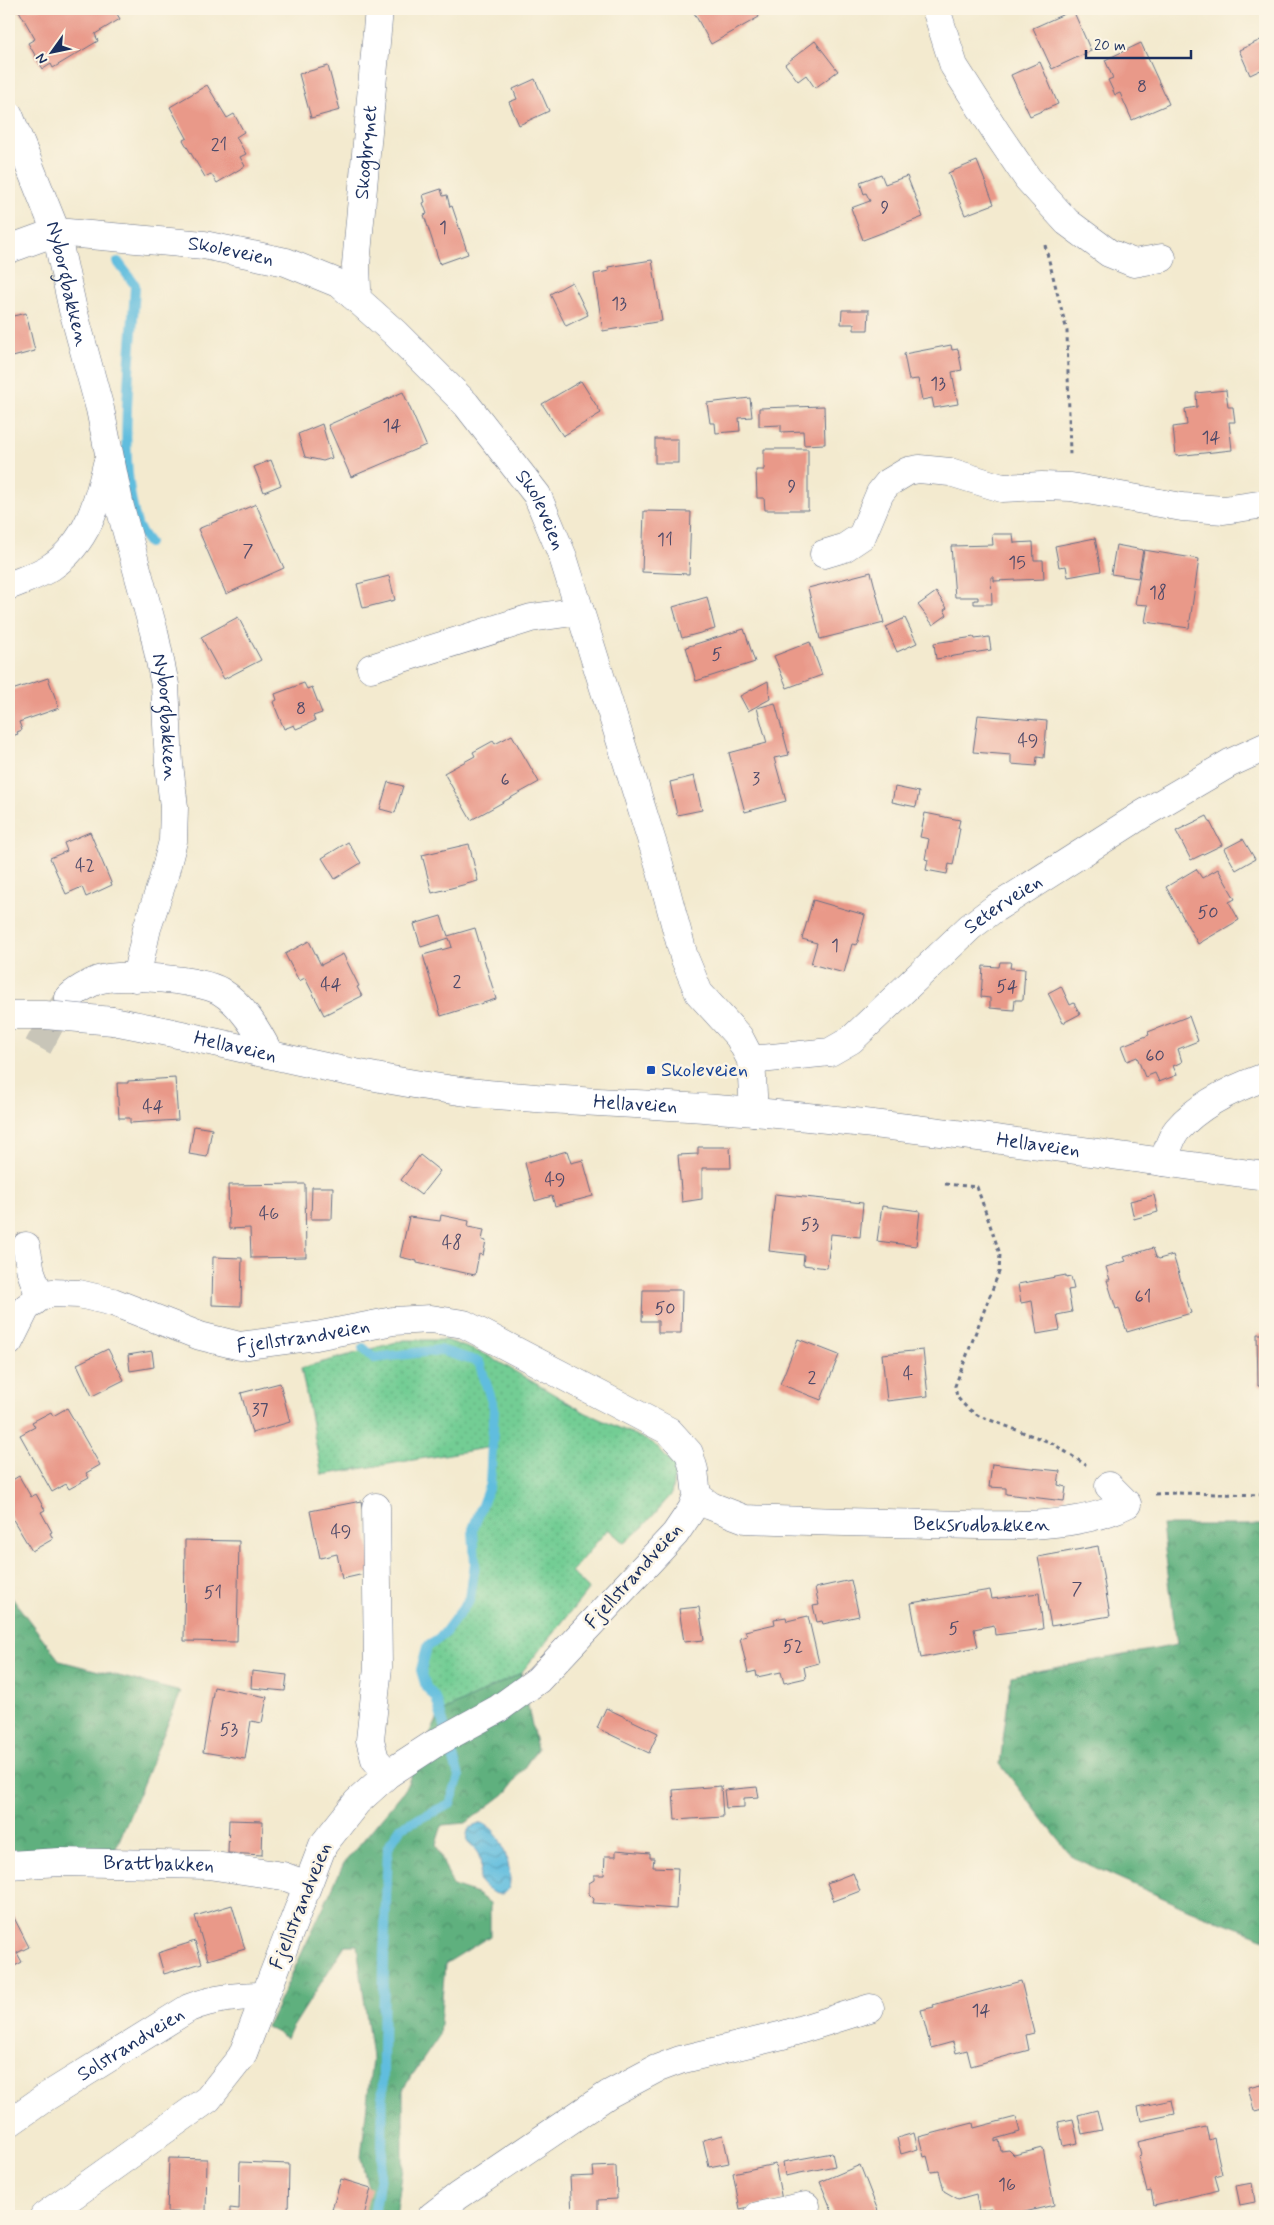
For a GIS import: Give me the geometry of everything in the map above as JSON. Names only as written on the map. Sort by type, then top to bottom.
[{"type":"street","name":"Skogbrynet","points":[[351,294],[356,289],[356,265],[379,9]]},
{"type":"street","points":[[936,9],[954,66],[1028,179],[1067,222],[1109,253],[1134,263],[1162,258]]},
{"type":"street","name":"Nyborgbakken","points":[[9,116],[56,232],[73,310],[100,408],[108,458],[120,507],[154,632],[164,685],[174,807],[173,841],[163,880],[147,928],[136,978]]},
{"type":"street","name":"Skoleveien","points":[[9,249],[56,232],[204,244],[286,262],[340,284],[395,333],[466,404],[537,495],[563,556],[659,864],[684,957],[699,993],[739,1037],[751,1060],[754,1112]]},
{"type":"street","name":"Nyborgbakken","points":[[9,586],[50,568],[69,554],[84,532],[98,501],[108,458]]},
{"type":"street","points":[[824,554],[844,548],[862,536],[880,493],[888,483],[908,471],[919,469],[950,472],[1002,488],[1071,487],[1182,507],[1224,510],[1265,504]]},
{"type":"street","points":[[371,668],[531,618],[580,610]]},
{"type":"street","name":"Seterveien","points":[[751,1060],[830,1052],[851,1040],[970,927],[1143,814],[1230,763],[1265,747]]},
{"type":"street","points":[[69,998],[99,980],[136,978],[187,981],[219,990],[238,1005],[257,1029],[269,1053]]},
{"type":"street","name":"Hellaveien","points":[[9,1015],[45,1015],[113,1021],[269,1053],[360,1075],[470,1092],[754,1112],[954,1134],[1265,1176]]},
{"type":"street","points":[[1163,1162],[1176,1131],[1199,1111],[1241,1086],[1265,1076]]},
{"type":"street","points":[[9,1342],[26,1308],[40,1296],[31,1272],[26,1246]]},
{"type":"street","name":"Fjellstrandveien","points":[[40,1296],[52,1293],[79,1294],[113,1302],[200,1336],[240,1346],[316,1336],[393,1321],[431,1319],[464,1324],[669,1431],[689,1453],[698,1496],[692,1509],[675,1534],[538,1680],[498,1709],[444,1739],[388,1774],[358,1802],[323,1845],[242,2056],[208,2099],[44,2216]]},
{"type":"street","name":"Beksrudbakken","points":[[698,1496],[720,1510],[745,1519],[988,1526],[1078,1520],[1110,1513],[1118,1495]]},
{"type":"street","points":[[376,1507],[378,1667],[370,1740],[374,1759],[388,1774]]},
{"type":"street","name":"Brattbakken","points":[[9,1865],[60,1862],[208,1865],[283,1876],[308,1885]]},
{"type":"street","name":"Solstrandveien","points":[[9,2123],[46,2097],[189,2008],[204,2002],[234,1996],[265,1996]]},
{"type":"street","points":[[432,2216],[458,2196],[609,2094],[656,2069],[680,2060],[783,2035],[870,2008]]},
{"type":"street","points":[[758,2216],[806,2206]]},
{"type":"path","points":[[1042,236],[1067,331],[1071,487]]},
{"type":"path","points":[[946,1184],[977,1187],[1000,1254],[999,1272],[955,1386],[957,1398],[967,1408],[979,1416],[1052,1443],[1082,1460],[1118,1495],[1265,1495]]},
{"type":"green space","points":[[404,1340],[446,1340],[487,1355],[586,1413],[653,1443],[676,1468],[671,1495],[643,1527],[624,1543],[608,1529],[571,1572],[589,1589],[521,1673],[440,1713],[436,1698],[426,1687],[421,1670],[427,1647],[443,1635],[470,1599],[475,1563],[473,1529],[490,1484],[492,1447],[322,1475],[301,1368]]},
{"type":"green space","points":[[1162,1525],[1265,1525],[1265,1938],[1190,1910],[1072,1857],[1000,1764],[1011,1676],[1177,1645]]},
{"type":"green space","points":[[9,1594],[60,1661],[181,1692],[114,1853],[9,1872]]},
{"type":"green space","points":[[521,1673],[537,1749],[508,1791],[466,1823],[442,1825],[436,1844],[453,1886],[477,1894],[490,1903],[490,1936],[445,1964],[439,2036],[403,2089],[403,2168],[396,2216],[361,2216],[368,2188],[361,2158],[372,2058],[357,1945],[345,1945],[286,2038],[267,2027],[344,1863],[404,1791],[440,1713]]},
{"type":"water","points":[[482,1823],[497,1835],[507,1860],[510,1881],[509,1887],[503,1894],[494,1893],[479,1880],[480,1858],[467,1840],[469,1828]]},
{"type":"building","points":[[18,9],[114,9],[120,19],[95,34],[98,41],[53,68],[51,64],[43,69],[28,43],[35,39]]},
{"type":"building","points":[[692,9],[755,9],[759,17],[711,44]]},
{"type":"building","points":[[1073,10],[1091,51],[1052,69],[1033,28]]},
{"type":"building","points":[[1265,38],[1265,68],[1250,75],[1239,50]]},
{"type":"building","points":[[815,41],[838,71],[815,88],[806,75],[798,81],[785,64]]},
{"type":"building","points":[[1141,43],[1169,104],[1132,120],[1120,93],[1115,95],[1108,80],[1113,78],[1105,60]]},
{"type":"building","points":[[1040,62],[1058,104],[1030,116],[1011,75]]},
{"type":"building","points":[[328,66],[340,110],[311,118],[299,74]]},
{"type":"building","points":[[535,79],[549,111],[519,125],[509,102],[517,99],[513,89]]},
{"type":"building","points":[[207,85],[227,118],[234,114],[244,132],[236,137],[246,154],[240,157],[245,166],[217,183],[211,174],[205,177],[183,140],[187,138],[170,107]]},
{"type":"building","points":[[977,161],[994,204],[965,215],[948,173]]},
{"type":"building","points":[[881,174],[885,184],[907,176],[923,217],[863,240],[851,208],[870,201],[866,193],[864,194],[860,182]]},
{"type":"building","points":[[441,189],[443,196],[447,195],[450,207],[452,206],[468,254],[440,264],[424,215],[427,214],[423,203],[425,202],[423,195]]},
{"type":"building","points":[[652,260],[662,321],[603,331],[594,274],[609,271],[608,267]]},
{"type":"building","points":[[572,282],[588,315],[566,326],[550,294]]},
{"type":"building","points":[[842,310],[869,310],[868,330],[854,330],[854,324],[841,324]]},
{"type":"building","points":[[26,313],[35,351],[9,358],[9,317]]},
{"type":"building","points":[[951,345],[952,350],[958,349],[962,370],[952,372],[958,404],[934,408],[932,398],[922,400],[918,379],[909,380],[904,354]]},
{"type":"building","points":[[581,381],[601,413],[563,436],[542,404]]},
{"type":"building","points":[[1226,390],[1228,407],[1233,407],[1235,422],[1229,422],[1232,450],[1176,456],[1173,427],[1187,425],[1185,409],[1197,407],[1196,393]]},
{"type":"building","points":[[403,392],[426,445],[351,477],[328,425]]},
{"type":"building","points":[[750,398],[752,417],[739,418],[740,431],[716,433],[715,423],[710,423],[707,403]]},
{"type":"building","points":[[824,406],[825,444],[804,445],[803,431],[781,432],[781,425],[759,426],[759,408]]},
{"type":"building","points":[[322,424],[332,458],[323,461],[305,457],[298,434]]},
{"type":"building","points":[[655,439],[678,439],[678,463],[655,463]]},
{"type":"building","points":[[764,449],[808,449],[808,510],[765,510],[764,498],[757,498],[756,470],[764,470]]},
{"type":"building","points":[[271,460],[281,485],[264,492],[254,467]]},
{"type":"building","points":[[256,504],[284,568],[226,594],[198,529]]},
{"type":"building","points":[[644,511],[691,512],[689,574],[642,572]]},
{"type":"building","points":[[992,534],[1013,534],[1014,543],[1033,542],[1034,560],[1043,560],[1044,579],[994,581],[994,577],[991,577],[992,604],[974,604],[974,600],[978,600],[978,597],[955,597],[951,546],[993,545]]},
{"type":"building","points":[[1095,538],[1101,571],[1068,577],[1066,566],[1059,567],[1055,546]]},
{"type":"building","points":[[1116,545],[1143,550],[1138,578],[1111,574]]},
{"type":"building","points":[[1144,550],[1199,559],[1189,628],[1145,622],[1148,605],[1135,604]]},
{"type":"building","points":[[871,572],[884,623],[820,639],[808,588]]},
{"type":"building","points":[[389,576],[395,600],[363,608],[357,584]]},
{"type":"building","points":[[936,592],[947,608],[944,610],[947,615],[933,625],[918,605]]},
{"type":"building","points":[[707,597],[715,629],[682,638],[673,607]]},
{"type":"building","points":[[238,617],[261,660],[224,679],[201,637]]},
{"type":"building","points":[[905,618],[917,643],[897,652],[886,627]]},
{"type":"building","points":[[744,629],[755,662],[696,681],[686,647]]},
{"type":"building","points":[[974,637],[975,639],[989,637],[991,650],[936,659],[934,643]]},
{"type":"building","points":[[810,642],[822,675],[787,688],[774,656]]},
{"type":"building","points":[[48,678],[59,708],[19,722],[22,730],[17,732],[18,734],[9,737],[9,691]]},
{"type":"building","points":[[768,681],[770,699],[748,711],[740,696]]},
{"type":"building","points":[[304,683],[307,689],[312,687],[322,713],[313,716],[315,721],[296,729],[294,725],[284,729],[273,702],[277,700],[275,694]]},
{"type":"building","points":[[775,703],[789,755],[774,758],[786,801],[745,812],[729,753],[767,743],[757,708]]},
{"type":"building","points":[[978,715],[1047,721],[1044,758],[1037,757],[1036,766],[1011,764],[1011,755],[973,752]]},
{"type":"building","points":[[512,735],[539,782],[471,820],[444,773],[475,756],[473,752],[493,741],[495,744]]},
{"type":"building","points":[[694,776],[702,810],[677,815],[670,782]]},
{"type":"building","points":[[388,782],[403,786],[395,813],[380,809]]},
{"type":"building","points":[[895,787],[919,792],[916,807],[892,802]]},
{"type":"building","points":[[925,813],[960,820],[953,865],[949,864],[947,874],[926,870],[928,860],[925,859],[929,839],[920,837]]},
{"type":"building","points":[[1207,816],[1222,845],[1191,860],[1176,831]]},
{"type":"building","points":[[90,832],[112,885],[86,897],[82,887],[66,894],[50,858],[67,851],[64,843]]},
{"type":"building","points":[[1243,839],[1255,859],[1236,870],[1224,849]]},
{"type":"building","points":[[348,842],[361,863],[335,879],[322,858]]},
{"type":"building","points":[[469,844],[478,881],[432,893],[422,855]]},
{"type":"building","points":[[1196,869],[1202,878],[1218,869],[1235,899],[1229,902],[1239,920],[1198,944],[1166,887]]},
{"type":"building","points":[[813,900],[865,915],[857,945],[852,944],[844,973],[811,964],[817,943],[802,939]]},
{"type":"building","points":[[441,916],[448,936],[475,928],[496,999],[441,1016],[423,955],[452,947],[449,938],[421,947],[414,924]]},
{"type":"building","points":[[309,941],[321,965],[343,954],[362,996],[324,1015],[305,978],[299,981],[285,954]]},
{"type":"building","points":[[1000,962],[1011,962],[1010,968],[1025,969],[1023,1000],[1015,1000],[1014,1010],[990,1008],[990,998],[981,997],[983,966],[999,967]]},
{"type":"building","points":[[1061,986],[1070,1005],[1074,1003],[1080,1014],[1063,1023],[1048,993]]},
{"type":"building","points":[[1189,1016],[1198,1041],[1178,1049],[1182,1062],[1173,1066],[1177,1075],[1159,1082],[1155,1073],[1145,1077],[1137,1057],[1127,1061],[1121,1046],[1149,1035],[1148,1032]]},
{"type":"building","points":[[175,1078],[178,1120],[130,1123],[130,1118],[119,1118],[117,1083]]},
{"type":"building","points":[[194,1126],[212,1129],[207,1157],[189,1154]]},
{"type":"building","points":[[698,1147],[730,1147],[731,1168],[702,1168],[702,1199],[682,1202],[678,1155],[698,1154]]},
{"type":"building","points":[[567,1151],[571,1163],[583,1160],[593,1196],[555,1206],[552,1196],[535,1201],[525,1163]]},
{"type":"building","points":[[420,1155],[440,1171],[421,1195],[401,1180]]},
{"type":"building","points":[[305,1184],[306,1257],[251,1258],[250,1228],[229,1229],[228,1185]]},
{"type":"building","points":[[312,1187],[333,1187],[332,1219],[311,1219]]},
{"type":"building","points":[[775,1194],[863,1203],[860,1237],[831,1234],[827,1268],[803,1265],[804,1255],[769,1251]]},
{"type":"building","points":[[1154,1195],[1158,1212],[1134,1219],[1130,1201]]},
{"type":"building","points":[[882,1206],[920,1211],[916,1246],[877,1241]]},
{"type":"building","points":[[441,1215],[469,1221],[468,1227],[484,1230],[482,1240],[486,1241],[483,1255],[479,1254],[475,1275],[417,1263],[417,1261],[400,1257],[409,1217],[440,1221]]},
{"type":"building","points":[[1153,1248],[1156,1257],[1159,1259],[1173,1255],[1191,1313],[1127,1332],[1119,1308],[1116,1309],[1107,1280],[1110,1280],[1106,1267],[1126,1261],[1124,1257]]},
{"type":"building","points":[[213,1257],[242,1258],[241,1306],[212,1305]]},
{"type":"building","points":[[1066,1275],[1066,1278],[1071,1277],[1074,1289],[1068,1290],[1072,1312],[1057,1315],[1060,1330],[1037,1334],[1032,1301],[1021,1303],[1018,1284]]},
{"type":"building","points":[[643,1290],[682,1290],[681,1333],[658,1333],[658,1321],[642,1321]]},
{"type":"building","points":[[1257,1334],[1265,1334],[1265,1386],[1258,1386]]},
{"type":"building","points":[[798,1339],[839,1355],[821,1400],[780,1384]]},
{"type":"building","points":[[108,1349],[124,1380],[92,1396],[77,1364]]},
{"type":"building","points":[[923,1350],[928,1396],[887,1401],[882,1354]]},
{"type":"building","points":[[152,1351],[154,1367],[130,1371],[128,1355]]},
{"type":"building","points":[[280,1383],[290,1422],[252,1433],[241,1393]]},
{"type":"building","points":[[67,1408],[100,1465],[86,1473],[89,1478],[69,1489],[66,1484],[52,1492],[20,1435],[35,1427],[32,1422],[51,1412],[53,1416]]},
{"type":"building","points":[[992,1464],[1060,1471],[1058,1485],[1066,1487],[1064,1501],[1006,1494],[1006,1488],[989,1487]]},
{"type":"building","points":[[19,1476],[31,1497],[36,1494],[45,1510],[41,1512],[52,1532],[50,1533],[53,1539],[32,1551],[9,1513],[9,1482]]},
{"type":"building","points":[[361,1501],[373,1572],[342,1579],[337,1554],[320,1558],[310,1511]]},
{"type":"building","points":[[185,1540],[239,1541],[237,1642],[184,1641]]},
{"type":"building","points":[[1098,1546],[1110,1616],[1051,1626],[1038,1557]]},
{"type":"building","points":[[851,1580],[859,1616],[823,1624],[822,1621],[817,1622],[813,1606],[819,1605],[815,1588]]},
{"type":"building","points":[[990,1590],[992,1599],[1039,1593],[1043,1629],[995,1635],[994,1625],[974,1629],[978,1647],[921,1658],[911,1603]]},
{"type":"building","points":[[699,1607],[704,1640],[684,1642],[679,1609]]},
{"type":"building","points":[[808,1616],[819,1663],[804,1667],[806,1678],[784,1683],[781,1672],[757,1677],[756,1671],[748,1673],[740,1638],[747,1636],[745,1631],[775,1624],[774,1619],[786,1617],[787,1621]]},
{"type":"building","points":[[252,1671],[287,1675],[285,1691],[251,1688]]},
{"type":"building","points":[[214,1687],[267,1697],[262,1723],[251,1721],[245,1759],[203,1752]]},
{"type":"building","points":[[606,1708],[658,1733],[649,1753],[597,1728]]},
{"type":"building","points":[[721,1786],[723,1817],[675,1820],[673,1790]]},
{"type":"building","points":[[757,1787],[759,1797],[744,1798],[744,1807],[726,1808],[724,1790]]},
{"type":"building","points":[[229,1820],[263,1821],[262,1855],[228,1853]]},
{"type":"building","points":[[616,1850],[650,1853],[650,1858],[654,1858],[653,1867],[678,1868],[676,1909],[593,1903],[594,1899],[589,1894],[589,1883],[594,1880],[594,1875],[604,1875],[605,1856],[616,1856]]},
{"type":"building","points":[[853,1873],[860,1891],[834,1901],[827,1883]]},
{"type":"building","points":[[232,1905],[245,1949],[208,1960],[195,1916]]},
{"type":"building","points":[[9,1908],[29,1947],[17,1953],[22,1962],[9,1969]]},
{"type":"building","points":[[195,1941],[202,1963],[164,1974],[158,1953]]},
{"type":"building","points":[[1021,1981],[1034,2033],[1026,2035],[1029,2050],[971,2066],[967,2050],[956,2053],[953,2042],[931,2048],[921,2010]]},
{"type":"building","points":[[1265,2083],[1265,2109],[1254,2111],[1248,2087]]},
{"type":"building","points":[[1172,2100],[1175,2114],[1141,2121],[1138,2107]]},
{"type":"building","points":[[1097,2110],[1102,2130],[1082,2134],[1078,2115]]},
{"type":"building","points":[[1016,2117],[1020,2132],[995,2139],[995,2142],[999,2140],[1001,2151],[1009,2150],[1014,2155],[1043,2148],[1054,2205],[1008,2216],[993,2216],[991,2209],[979,2211],[976,2194],[958,2199],[944,2191],[939,2171],[931,2172],[927,2156],[924,2157],[919,2137],[973,2123],[974,2128]]},
{"type":"building","points":[[1073,2119],[1078,2143],[1063,2146],[1058,2122]]},
{"type":"building","points":[[1206,2127],[1209,2140],[1214,2138],[1222,2174],[1215,2176],[1219,2190],[1154,2205],[1151,2191],[1147,2192],[1138,2156],[1141,2155],[1138,2142]]},
{"type":"building","points":[[914,2133],[918,2149],[901,2154],[897,2138]]},
{"type":"building","points":[[723,2135],[729,2163],[709,2167],[703,2140]]},
{"type":"building","points":[[832,2153],[835,2166],[785,2176],[783,2162]]},
{"type":"building","points":[[169,2158],[207,2159],[206,2213],[167,2212]]},
{"type":"building","points":[[240,2162],[289,2164],[288,2216],[230,2216],[230,2208],[239,2209]]},
{"type":"building","points":[[775,2164],[782,2200],[740,2209],[733,2173]]},
{"type":"building","points":[[860,2165],[880,2216],[834,2216],[820,2182]]},
{"type":"building","points":[[616,2166],[617,2199],[598,2200],[598,2212],[572,2214],[570,2177],[594,2176],[593,2167]]},
{"type":"building","points":[[341,2179],[371,2188],[364,2216],[340,2216],[341,2212],[332,2210]]},
{"type":"building","points":[[1252,2183],[1255,2202],[1240,2205],[1236,2186]]},
{"type":"building","points":[[1265,2195],[1265,2213],[1261,2196]]},
{"type":"waterway","points":[[118,262],[135,285],[127,405],[127,467],[137,524],[149,543]]},
{"type":"waterway","points":[[363,1348],[374,1358],[440,1350],[479,1362],[494,1408],[490,1484],[473,1529],[475,1563],[470,1599],[443,1635],[427,1647],[421,1670],[426,1687],[436,1698],[459,1777],[450,1804],[401,1827],[388,1847],[384,1955],[382,2161],[374,2216]]},
{"type":"tunnel","points":[[38,1047],[52,1021],[69,998]]},
{"type":"place","name":"Skoleveien","points":[[651,1070]]}]
